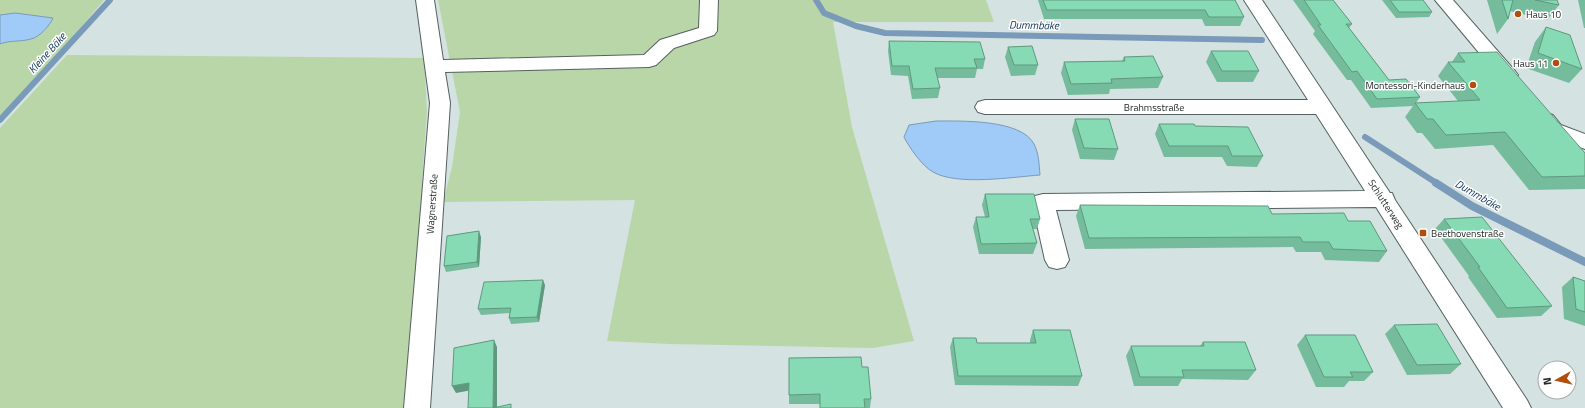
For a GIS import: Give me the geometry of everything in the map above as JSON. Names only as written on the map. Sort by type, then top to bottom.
[{"type":"street","name":"Wagnerstraße","points":[[417,408],[440,103],[425,0]]},
{"type":"street","points":[[434,66],[649,61],[667,44],[708,31],[709,0]]},
{"type":"street","name":"Schlutterweg","points":[[1253,0],[1384,199],[1518,408]]},
{"type":"street","points":[[1444,0],[1520,90]]},
{"type":"street","name":"Brahmsstraße","points":[[986,107],[1323,107]]},
{"type":"street","points":[[1535,107],[1554,130],[1585,142]]},
{"type":"street","points":[[1057,260],[1043,202],[1384,199]]},
{"type":"green space","points":[[0,0],[104,0],[0,122]]},
{"type":"green space","points":[[438,0],[986,0],[994,22],[833,22],[852,127],[914,341],[873,348],[670,344],[607,341],[635,200],[443,202],[452,167],[460,112]]},
{"type":"green space","points":[[67,55],[424,58],[427,111],[422,182],[425,202],[407,408],[0,408],[0,128]]},
{"type":"water","points":[[15,13],[53,18],[50,24],[34,38],[0,44],[0,15]]},
{"type":"water","points":[[936,121],[990,123],[1017,130],[1027,136],[1034,144],[1038,155],[1040,175],[1001,179],[970,180],[956,179],[933,172],[920,161],[904,137],[909,125]]},
{"type":"building","points":[[1043,0],[1235,0],[1244,17],[1209,17],[1205,10],[1047,10]]},
{"type":"building","points":[[1304,0],[1333,0],[1352,24],[1346,24],[1389,80],[1406,79],[1420,97],[1377,99],[1357,71],[1352,72],[1318,25],[1321,25]]},
{"type":"building","points":[[1390,0],[1423,0],[1432,12],[1399,12]]},
{"type":"building","points":[[1502,0],[1513,0],[1508,19]]},
{"type":"building","points":[[1535,0],[1557,0],[1559,5]]},
{"type":"building","points":[[1546,27],[1570,35],[1582,69],[1538,53]]},
{"type":"building","points":[[889,41],[980,42],[985,59],[974,59],[977,68],[935,68],[940,88],[913,89],[909,66],[892,66]]},
{"type":"building","points":[[1032,46],[1038,65],[1014,65],[1008,47]]},
{"type":"building","points":[[1211,51],[1248,51],[1259,71],[1222,71]]},
{"type":"building","points":[[1497,52],[1585,153],[1585,176],[1542,177],[1505,132],[1446,135],[1433,119],[1427,119],[1415,103],[1480,100],[1448,62],[1465,62],[1458,53]]},
{"type":"building","points":[[1153,56],[1163,77],[1111,79],[1112,83],[1071,84],[1064,62],[1125,61],[1124,57]]},
{"type":"building","points":[[1075,119],[1109,119],[1118,149],[1084,148]]},
{"type":"building","points":[[1159,124],[1248,127],[1263,156],[1232,156],[1228,146],[1169,146]]},
{"type":"building","points":[[985,194],[1034,194],[1040,219],[1030,219],[1037,243],[981,244],[976,217],[989,217]]},
{"type":"building","points":[[1080,205],[1268,206],[1272,214],[1344,213],[1348,221],[1370,221],[1387,251],[1333,249],[1329,242],[1303,242],[1300,237],[1089,238]]},
{"type":"building","points":[[1482,217],[1552,306],[1507,308],[1478,267],[1480,267],[1444,219]]},
{"type":"building","points":[[479,231],[477,262],[444,266],[447,236]]},
{"type":"building","points":[[1573,277],[1585,281],[1585,312],[1576,309]]},
{"type":"building","points":[[543,280],[537,317],[509,318],[511,308],[478,309],[484,282]]},
{"type":"building","points":[[1437,324],[1461,364],[1417,365],[1394,325]]},
{"type":"building","points":[[1033,330],[1070,330],[1082,376],[958,376],[953,338],[976,338],[977,343],[1036,343]]},
{"type":"building","points":[[1305,335],[1355,335],[1373,372],[1350,372],[1353,377],[1324,377]]},
{"type":"building","points":[[494,340],[493,408],[468,408],[469,383],[452,386],[454,348]]},
{"type":"building","points":[[1203,342],[1245,342],[1256,370],[1182,370],[1184,377],[1140,377],[1131,346],[1204,346]]},
{"type":"building","points":[[861,357],[862,367],[868,367],[871,399],[864,399],[865,408],[820,408],[820,394],[789,395],[789,358]]},
{"type":"building","points":[[511,404],[511,408],[493,408]]},
{"type":"waterway","name":"Kleine Bäke","points":[[0,120],[110,0]]},
{"type":"waterway","name":"Dummbäke","points":[[816,0],[824,13],[856,26],[885,33],[1262,40]]},
{"type":"waterway","name":"Dummbäke","points":[[1365,137],[1438,184]]},
{"type":"waterway","name":"Dummbäke","points":[[1436,183],[1472,206],[1585,262]]},
{"type":"place","name":"Haus 10","points":[[1518,14]]},
{"type":"place","name":"Haus 11","points":[[1556,63]]},
{"type":"place","name":"Montessori-Kinderhaus","points":[[1473,85]]},
{"type":"place","name":"Beethovenstraße","points":[[1423,233]]}]
